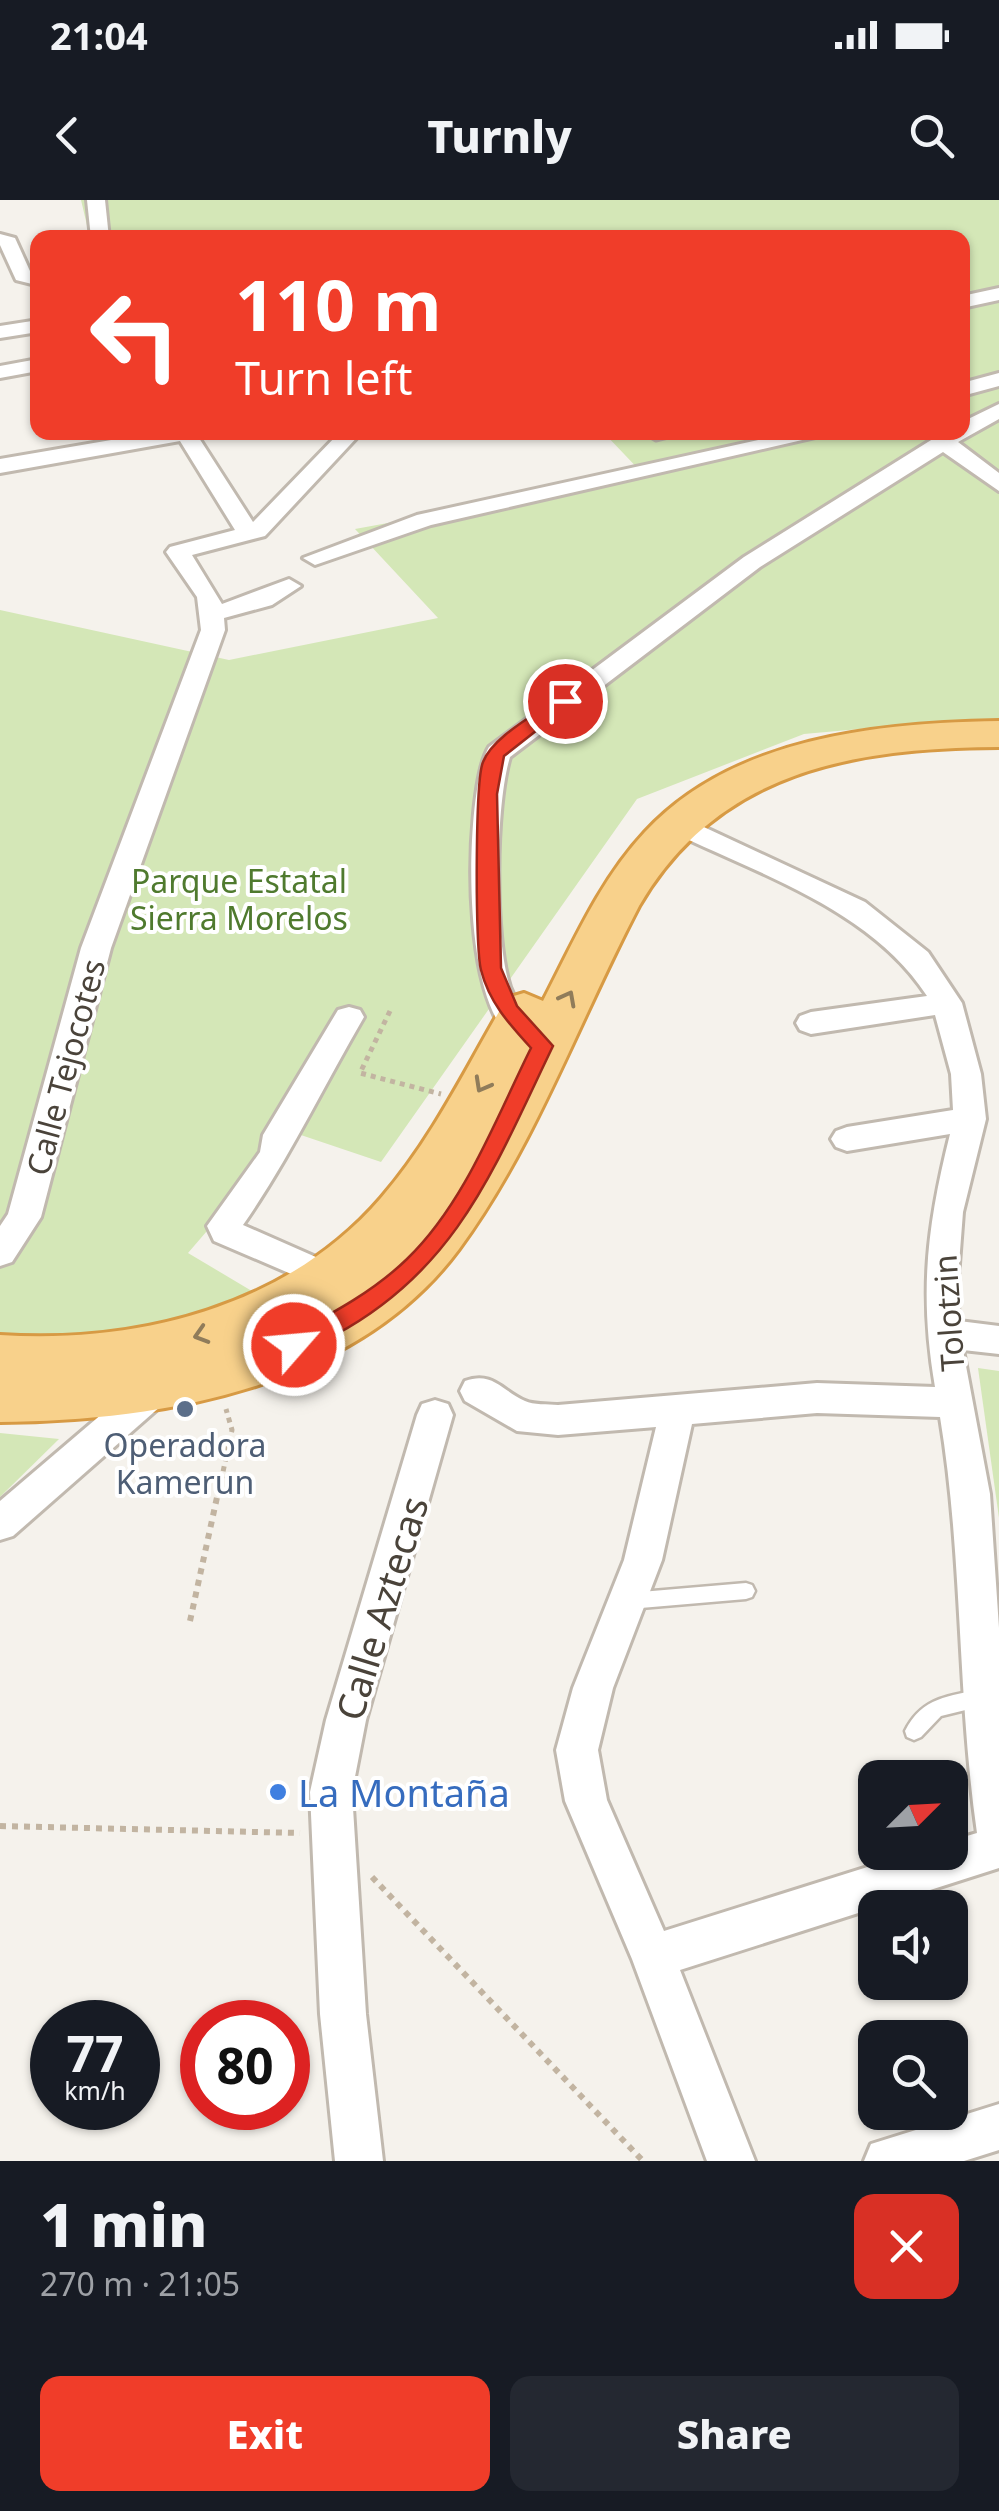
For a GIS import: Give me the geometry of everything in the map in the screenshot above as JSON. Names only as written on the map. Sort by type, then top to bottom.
[{"type":"highway","points":[[0,1398],[87,1398],[156,1388],[255,1360],[327,1330],[372,1301],[416,1265],[477,1179],[530,1034],[627,832],[654,806],[700,776],[754,750],[825,732],[904,721],[999,718]]},
{"type":"highway","points":[[0,1358],[57,1360],[152,1348],[248,1319],[331,1278],[376,1238],[410,1198],[472,1102],[530,1034],[628,885],[678,824],[739,784],[835,750],[908,738],[999,734]]},
{"type":"street","points":[[96,200],[99,230]]},
{"type":"street","points":[[6,238],[30,277]]},
{"type":"street","points":[[0,285],[30,279]]},
{"type":"street","points":[[970,300],[999,294]]},
{"type":"street","points":[[0,332],[30,328]]},
{"type":"street","points":[[0,372],[30,366]]},
{"type":"street","points":[[970,387],[999,379]]},
{"type":"street","points":[[970,426],[999,410]]},
{"type":"street","points":[[0,466],[151,440]]},
{"type":"street","points":[[196,440],[250,535]]},
{"type":"street","points":[[289,586],[264,600],[214,613],[209,597],[178,553],[185,548],[250,535],[344,440]]},
{"type":"street","points":[[315,558],[425,520],[790,440]]},
{"type":"street","points":[[530,1034],[501,998],[490,968],[487,794],[492,762],[498,753],[752,562],[947,440]]},
{"type":"street","points":[[959,440],[999,484]]},
{"type":"street","name":"Calle Tejocotes","points":[[0,1253],[24,1217],[96,948],[204,657],[214,613]]},
{"type":"street","name":"Tolotzin","points":[[678,824],[855,909],[918,958],[947,1003],[966,1074],[970,1119],[940,1253],[943,1334],[971,1494],[983,1698],[999,1837]]},
{"type":"street","points":[[811,1023],[947,1003]]},
{"type":"street","points":[[331,1278],[226,1232],[224,1226],[275,1155],[279,1135],[349,1017]]},
{"type":"street","points":[[847,1140],[970,1119]]},
{"type":"street","points":[[943,1334],[999,1340]]},
{"type":"street","points":[[0,1524],[156,1388]]},
{"type":"street","points":[[478,1391],[492,1395],[525,1419],[677,1412],[817,1398],[956,1403]]},
{"type":"street","points":[[677,1412],[665,1476],[629,1601],[593,1688],[577,1750],[586,1801],[653,1958],[731,2161]]},
{"type":"street","name":"Calle Aztecas","points":[[359,2161],[330,1834],[331,1792],[346,1720],[417,1488],[434,1415]]},
{"type":"street","points":[[653,1958],[999,1847]]},
{"type":"street","points":[[888,2161],[999,2126]]},
{"type":"lane","points":[[629,1601],[746,1591]]},
{"type":"lane","points":[[914,1731],[936,1708],[983,1698]]},
{"type":"path","points":[[390,1011],[360,1073],[472,1102]]},
{"type":"path","points":[[190,1621],[232,1430]]},
{"type":"path","points":[[0,1826],[330,1834],[642,2161]]},
{"type":"green space","name":"Parque Estatal Sierra Morelos","points":[[81,200],[999,200],[999,725],[960,720],[804,734],[637,799],[381,1162],[292,1132],[188,1253],[257,1294],[0,1380],[0,610],[229,660],[438,618],[355,529],[645,476],[611,440],[970,440],[970,230],[88,230]]},
{"type":"green space","points":[[978,1368],[999,1371],[999,1518]]},
{"type":"green space","points":[[0,1433],[59,1439],[0,1497]]},
{"type":"place","name":"Operadora Kamerun","points":[[185,1409]]},
{"type":"place","name":"La Montaña","points":[[278,1792]]},
{"type":"route","points":[[294,1345],[360,1310],[416,1265],[437,1240],[477,1179],[542,1046],[508,1009],[490,968],[487,794],[492,762],[498,753],[565,701]]}]
